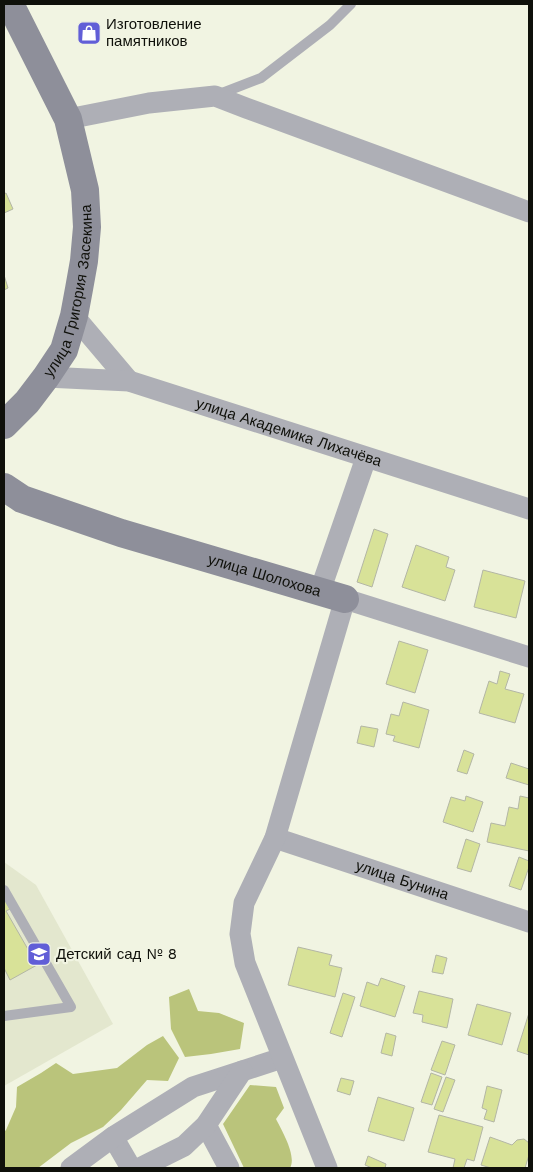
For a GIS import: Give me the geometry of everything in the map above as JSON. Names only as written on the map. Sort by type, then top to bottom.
[{"type":"main road","name":"улица Григория Засекина","points":[[4,425],[27,402],[64,350],[74,316],[88,226],[85,190],[68,118],[10,4]]},
{"type":"main road","name":"улица Шолохова","points":[[4,487],[22,499],[122,533],[332,595]]},
{"type":"street","points":[[68,118],[149,103],[215,96],[529,212]]},
{"type":"street","points":[[74,316],[128,381]]},
{"type":"street","name":"улица Академика Лихачёва","points":[[46,377],[128,381],[529,509]]},
{"type":"street","points":[[327,1168],[245,963],[240,934],[244,903],[275,838],[366,458]]},
{"type":"street","name":"улица Шолохова","points":[[332,595],[529,657]]},
{"type":"street","name":"улица Бунина","points":[[275,838],[529,922]]},
{"type":"street","points":[[71,1168],[113,1137],[193,1087],[282,1058]]},
{"type":"street","points":[[140,1168],[184,1146],[206,1125],[242,1071]]},
{"type":"street","points":[[206,1125],[229,1168]]},
{"type":"street","points":[[113,1137],[132,1168]]},
{"type":"lane","points":[[215,96],[261,78],[330,25],[351,4]]},
{"type":"lane","points":[[4,890],[71,1007],[4,1016]]},
{"type":"shaded area","name":"Детский сад № 8","points":[[4,862],[36,885],[113,1024],[4,1086]]},
{"type":"green space","points":[[189,989],[198,1011],[219,1013],[244,1023],[240,1049],[185,1057],[171,1029],[169,997]]},
{"type":"green space","points":[[163,1036],[179,1058],[168,1081],[147,1080],[121,1110],[103,1127],[71,1143],[38,1168],[4,1168],[4,1132],[16,1107],[17,1087],[56,1063],[73,1074],[117,1068],[147,1045]]},
{"type":"green space","points":[[250,1085],[276,1087],[284,1108],[276,1119],[292,1157],[290,1168],[244,1168],[223,1124]]},
{"type":"building","points":[[6,193],[13,209],[4,213],[4,194]]},
{"type":"building","points":[[4,275],[8,288],[4,290]]},
{"type":"building","points":[[374,529],[388,534],[372,587],[357,582]]},
{"type":"building","points":[[416,545],[449,557],[446,567],[455,570],[445,601],[402,587]]},
{"type":"building","points":[[483,570],[525,581],[516,618],[474,607]]},
{"type":"building","points":[[399,641],[428,650],[415,693],[386,684]]},
{"type":"building","points":[[500,671],[510,674],[505,689],[524,694],[515,723],[479,713],[489,681],[497,684]]},
{"type":"building","points":[[403,702],[429,710],[419,748],[393,741],[395,736],[386,734],[391,714],[399,716]]},
{"type":"building","points":[[361,726],[378,729],[374,747],[357,743]]},
{"type":"building","points":[[464,750],[474,754],[467,774],[457,771]]},
{"type":"building","points":[[511,763],[529,769],[529,785],[506,778]]},
{"type":"building","points":[[466,796],[483,802],[473,832],[443,822],[451,797],[465,801]]},
{"type":"building","points":[[520,796],[529,798],[529,851],[487,842],[491,823],[505,826],[509,807],[518,809]]},
{"type":"building","points":[[466,839],[480,844],[471,872],[457,868]]},
{"type":"building","points":[[519,857],[529,861],[529,867],[521,890],[509,886]]},
{"type":"building","points":[[4,898],[10,909],[6,911],[37,965],[10,980],[4,968]]},
{"type":"building","points":[[298,947],[332,955],[329,965],[342,968],[335,997],[288,985]]},
{"type":"building","points":[[436,955],[447,958],[443,974],[432,972]]},
{"type":"building","points":[[381,978],[405,986],[395,1017],[360,1006],[367,982],[378,986]]},
{"type":"building","points":[[419,991],[453,999],[447,1028],[422,1022],[423,1015],[413,1013]]},
{"type":"building","points":[[343,993],[355,997],[342,1037],[330,1033]]},
{"type":"building","points":[[477,1004],[511,1013],[502,1045],[468,1035]]},
{"type":"building","points":[[529,1013],[529,1055],[517,1051]]},
{"type":"building","points":[[386,1033],[396,1036],[392,1056],[381,1053]]},
{"type":"building","points":[[442,1041],[455,1045],[445,1075],[431,1070]]},
{"type":"building","points":[[431,1073],[442,1077],[432,1105],[421,1102]]},
{"type":"building","points":[[446,1077],[455,1080],[443,1112],[434,1109]]},
{"type":"building","points":[[341,1078],[354,1081],[350,1095],[337,1091]]},
{"type":"building","points":[[487,1086],[502,1090],[494,1122],[484,1119],[487,1110],[482,1108]]},
{"type":"building","points":[[378,1097],[414,1108],[404,1141],[368,1131]]},
{"type":"building","points":[[439,1115],[483,1127],[474,1161],[467,1159],[464,1168],[453,1168],[455,1159],[428,1152]]},
{"type":"building","points":[[490,1137],[512,1145],[517,1140],[524,1139],[529,1143],[529,1155],[525,1168],[491,1168],[481,1165]]},
{"type":"building","points":[[368,1156],[386,1164],[385,1168],[372,1168],[365,1165]]},
{"type":"place","name":"Изготовление памятников","points":[[89,33]]},
{"type":"place","name":"Детский сад № 8","points":[[39,954]]}]
